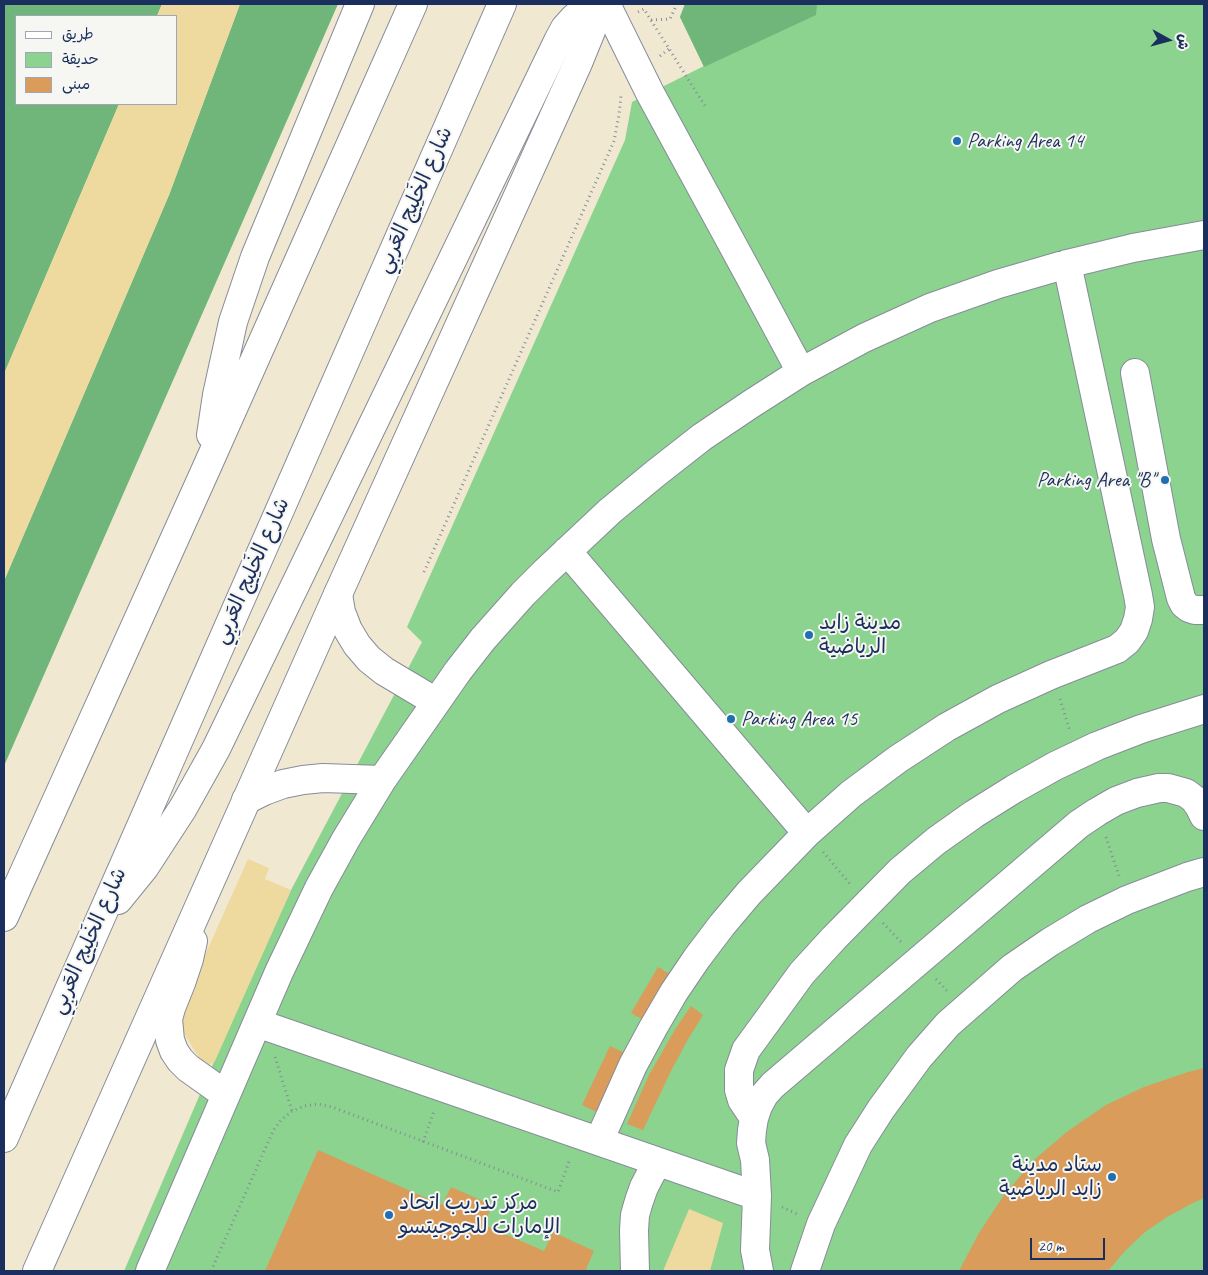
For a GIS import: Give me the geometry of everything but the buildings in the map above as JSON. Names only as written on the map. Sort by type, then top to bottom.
[{"type":"main road","points":[[206,469],[217,395],[233,322],[258,248],[360,4]]},
{"type":"main road","points":[[4,917],[413,4]]},
{"type":"main road","name":"شارع الخَلِيج العَربِي","points":[[4,1138],[502,4]]},
{"type":"main road","points":[[96,926],[144,868],[183,808],[216,749],[558,41],[565,28],[591,4]]},
{"type":"main road","points":[[36,1271],[591,31],[606,9],[801,372]]},
{"type":"main road","points":[[150,1271],[226,1095],[267,1026],[282,964],[319,888],[382,780],[436,702],[483,639],[523,594],[610,511],[702,437],[801,372],[864,338],[930,308],[998,284],[1067,264],[1133,248],[1204,235]]},
{"type":"main road","points":[[589,1138],[653,1028],[722,924],[807,833],[851,794],[898,759],[947,727],[998,699],[1051,675],[1117,649],[1127,641],[1134,631],[1140,607],[1138,595],[1067,264]]},
{"type":"main road","points":[[1135,373],[1166,539],[1181,598],[1189,608],[1202,610]]},
{"type":"main road","points":[[567,551],[807,833]]},
{"type":"main road","points":[[338,594],[341,612],[348,630],[369,660],[436,702]]},
{"type":"main road","points":[[754,1118],[742,1100],[739,1090],[739,1070],[746,1050],[802,973],[900,872],[974,814],[1055,766],[1097,746],[1141,729],[1204,709]]},
{"type":"main road","points":[[246,800],[283,784],[303,780],[323,778],[382,780]]},
{"type":"main road","points":[[759,1271],[756,1260],[757,1196],[752,1143],[754,1118],[764,1095],[1079,824],[1097,812],[1116,801],[1158,788],[1168,788],[1186,793],[1194,799],[1204,816]]},
{"type":"main road","points":[[805,1271],[821,1224],[858,1145],[881,1109],[919,1057],[943,1030],[1012,968],[1088,919],[1127,900],[1204,872]]},
{"type":"main road","points":[[197,909],[189,959],[171,1008],[168,1030],[174,1051],[180,1060],[188,1068],[226,1095]]},
{"type":"main road","points":[[267,1026],[757,1196]]},
{"type":"main road","points":[[635,1271],[635,1215],[644,1187],[657,1162]]},
{"type":"path","points":[[651,20],[670,19],[677,4]]},
{"type":"path","points":[[606,9],[644,10],[705,106]]},
{"type":"path","points":[[424,572],[614,142],[619,115],[621,87],[669,49]]},
{"type":"path","points":[[267,1026],[292,1111]]},
{"type":"path","points":[[423,1142],[444,1088]]},
{"type":"path","points":[[211,1271],[273,1131],[281,1120],[292,1111],[304,1106],[318,1104],[332,1107],[558,1192],[589,1138]]},
{"type":"path","points":[[757,1196],[821,1224]]},
{"type":"green space","points":[[4,4],[162,4],[157,15],[15,15],[15,105],[119,105],[4,374]]},
{"type":"green space","points":[[240,4],[338,4],[4,766],[4,581],[169,195]]},
{"type":"green space","name":"مدينة زايد الرياضية","points":[[685,4],[1204,4],[1204,1271],[124,1271],[213,1064],[291,890],[422,642],[407,627],[625,140],[632,102],[704,66],[680,17]]},
{"type":"green space","points":[[685,4],[817,4],[816,15],[704,67],[680,17]]},
{"type":"sand","points":[[162,4],[240,4],[169,195],[4,581],[4,374],[119,105],[178,105],[178,15],[157,15]]},
{"type":"sand","points":[[248,859],[269,868],[265,879],[291,890],[215,1061],[207,1066],[202,1062],[184,1034],[181,1019],[184,1002]]},
{"type":"sand","points":[[689,1209],[723,1223],[710,1271],[663,1271]]},
{"type":"place","name":"Parking Area 14","points":[[957,141]]},
{"type":"place","name":"Parking Area \"B\"","points":[[1165,480]]},
{"type":"place","name":"مدينة زايد الرياضية","points":[[809,635]]},
{"type":"place","name":"Parking Area 15","points":[[731,719]]},
{"type":"place","name":"ستاد مدينة زايد الرياضية","points":[[1112,1177]]},
{"type":"place","name":"مركز تدريب اتحاد الإمارات للجوجيتسو","points":[[389,1215]]}]
